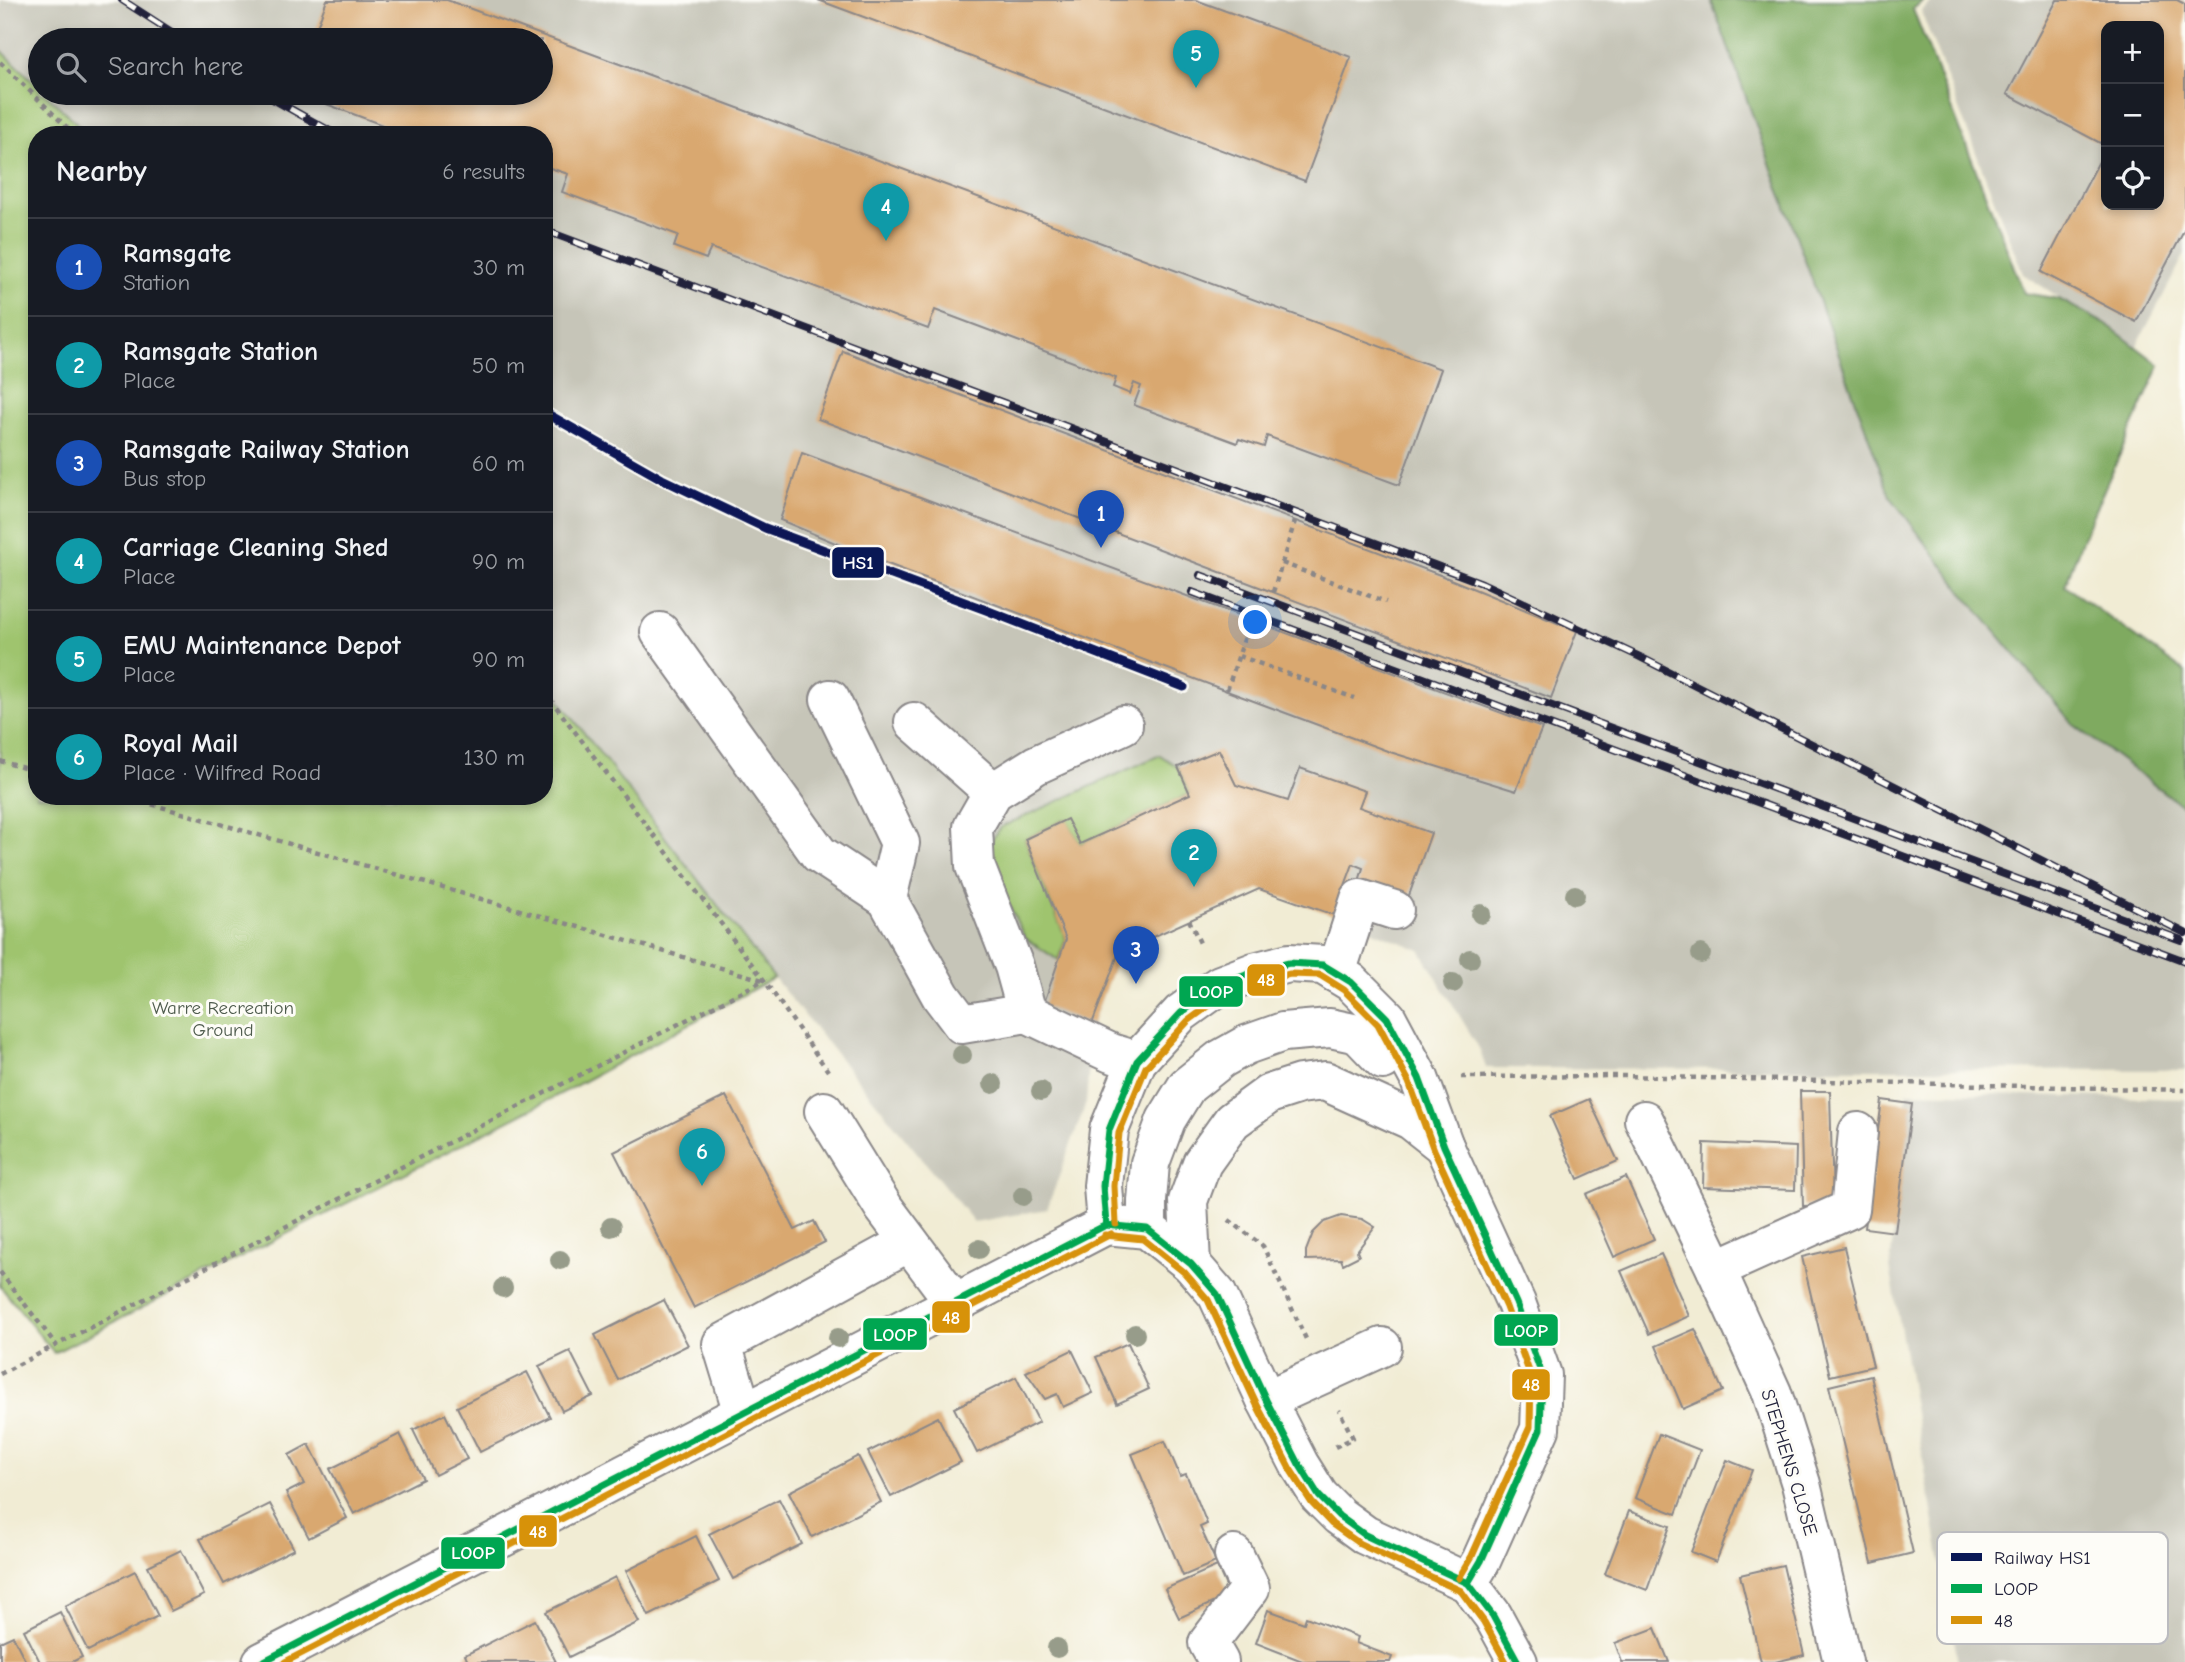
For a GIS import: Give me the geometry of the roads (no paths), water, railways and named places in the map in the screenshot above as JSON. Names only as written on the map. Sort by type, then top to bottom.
[{"type":"street","points":[[660,632],[819,854],[887,899],[941,996],[961,1024],[1027,1013],[1111,1053],[1137,1061]]},
{"type":"street","points":[[830,699],[900,843],[887,899]]},
{"type":"street","points":[[914,722],[993,792]]},
{"type":"street","points":[[1027,1013],[1014,966],[975,866],[973,827],[993,792],[1036,765],[1123,725]]},
{"type":"street","points":[[1336,973],[1360,899],[1394,911]]},
{"type":"street","points":[[1106,1225],[1103,1186],[1110,1130],[1137,1061],[1181,1013],[1220,985],[1289,962],[1323,965],[1351,982],[1387,1018],[1404,1066],[1516,1303],[1542,1375],[1540,1429],[1481,1561],[1468,1583]]},
{"type":"street","points":[[1147,1229],[1150,1163],[1167,1120],[1187,1086],[1221,1059],[1246,1045],[1283,1032],[1330,1028],[1358,1034],[1404,1066]]},
{"type":"street","points":[[1191,1264],[1188,1201],[1202,1163],[1232,1121],[1269,1094],[1300,1084],[1404,1066]]},
{"type":"street","points":[[1325,1081],[1411,1120],[1444,1146]]},
{"type":"street","points":[[824,1111],[884,1208],[955,1303]]},
{"type":"street","name":"STEPHENS CLOSE","points":[[1644,1120],[1772,1393],[1801,1484],[1843,1662]]},
{"type":"street","points":[[1716,1269],[1850,1209],[1858,1132]]},
{"type":"street","points":[[262,1662],[1106,1225],[1147,1229],[1191,1264],[1217,1294],[1266,1400],[1319,1496],[1339,1516],[1365,1535],[1468,1583],[1493,1616],[1518,1662]]},
{"type":"street","points":[[743,1413],[722,1344],[909,1242]]},
{"type":"street","points":[[1266,1400],[1382,1346]]},
{"type":"street","points":[[1219,1662],[1208,1643],[1250,1588],[1234,1555]]},
{"type":"railway","points":[[122,0],[165,28]]},
{"type":"railway","points":[[283,105],[321,126]]},
{"type":"railway","points":[[553,233],[1482,583],[1638,656],[2185,933]]},
{"type":"railway","points":[[1200,575],[2181,940]]},
{"type":"railway","points":[[1192,592],[2185,961]]},
{"type":"rail line","name":"HS1","points":[[553,417],[662,479],[765,528],[1184,687]]},
{"type":"place","name":"EMU Maintenance Depot","points":[[1196,88]]},
{"type":"place","name":"Carriage Cleaning Shed","points":[[886,241]]},
{"type":"place","name":"Ramsgate","points":[[1101,548]]},
{"type":"place","name":"Ramsgate Station","points":[[1194,887]]},
{"type":"place","name":"Ramsgate Railway Station","points":[[1136,984]]},
{"type":"place","name":"Royal Mail","points":[[702,1186]]},
{"type":"park label","name":"Warre Recreation Ground","points":[[223,1018]]}]
